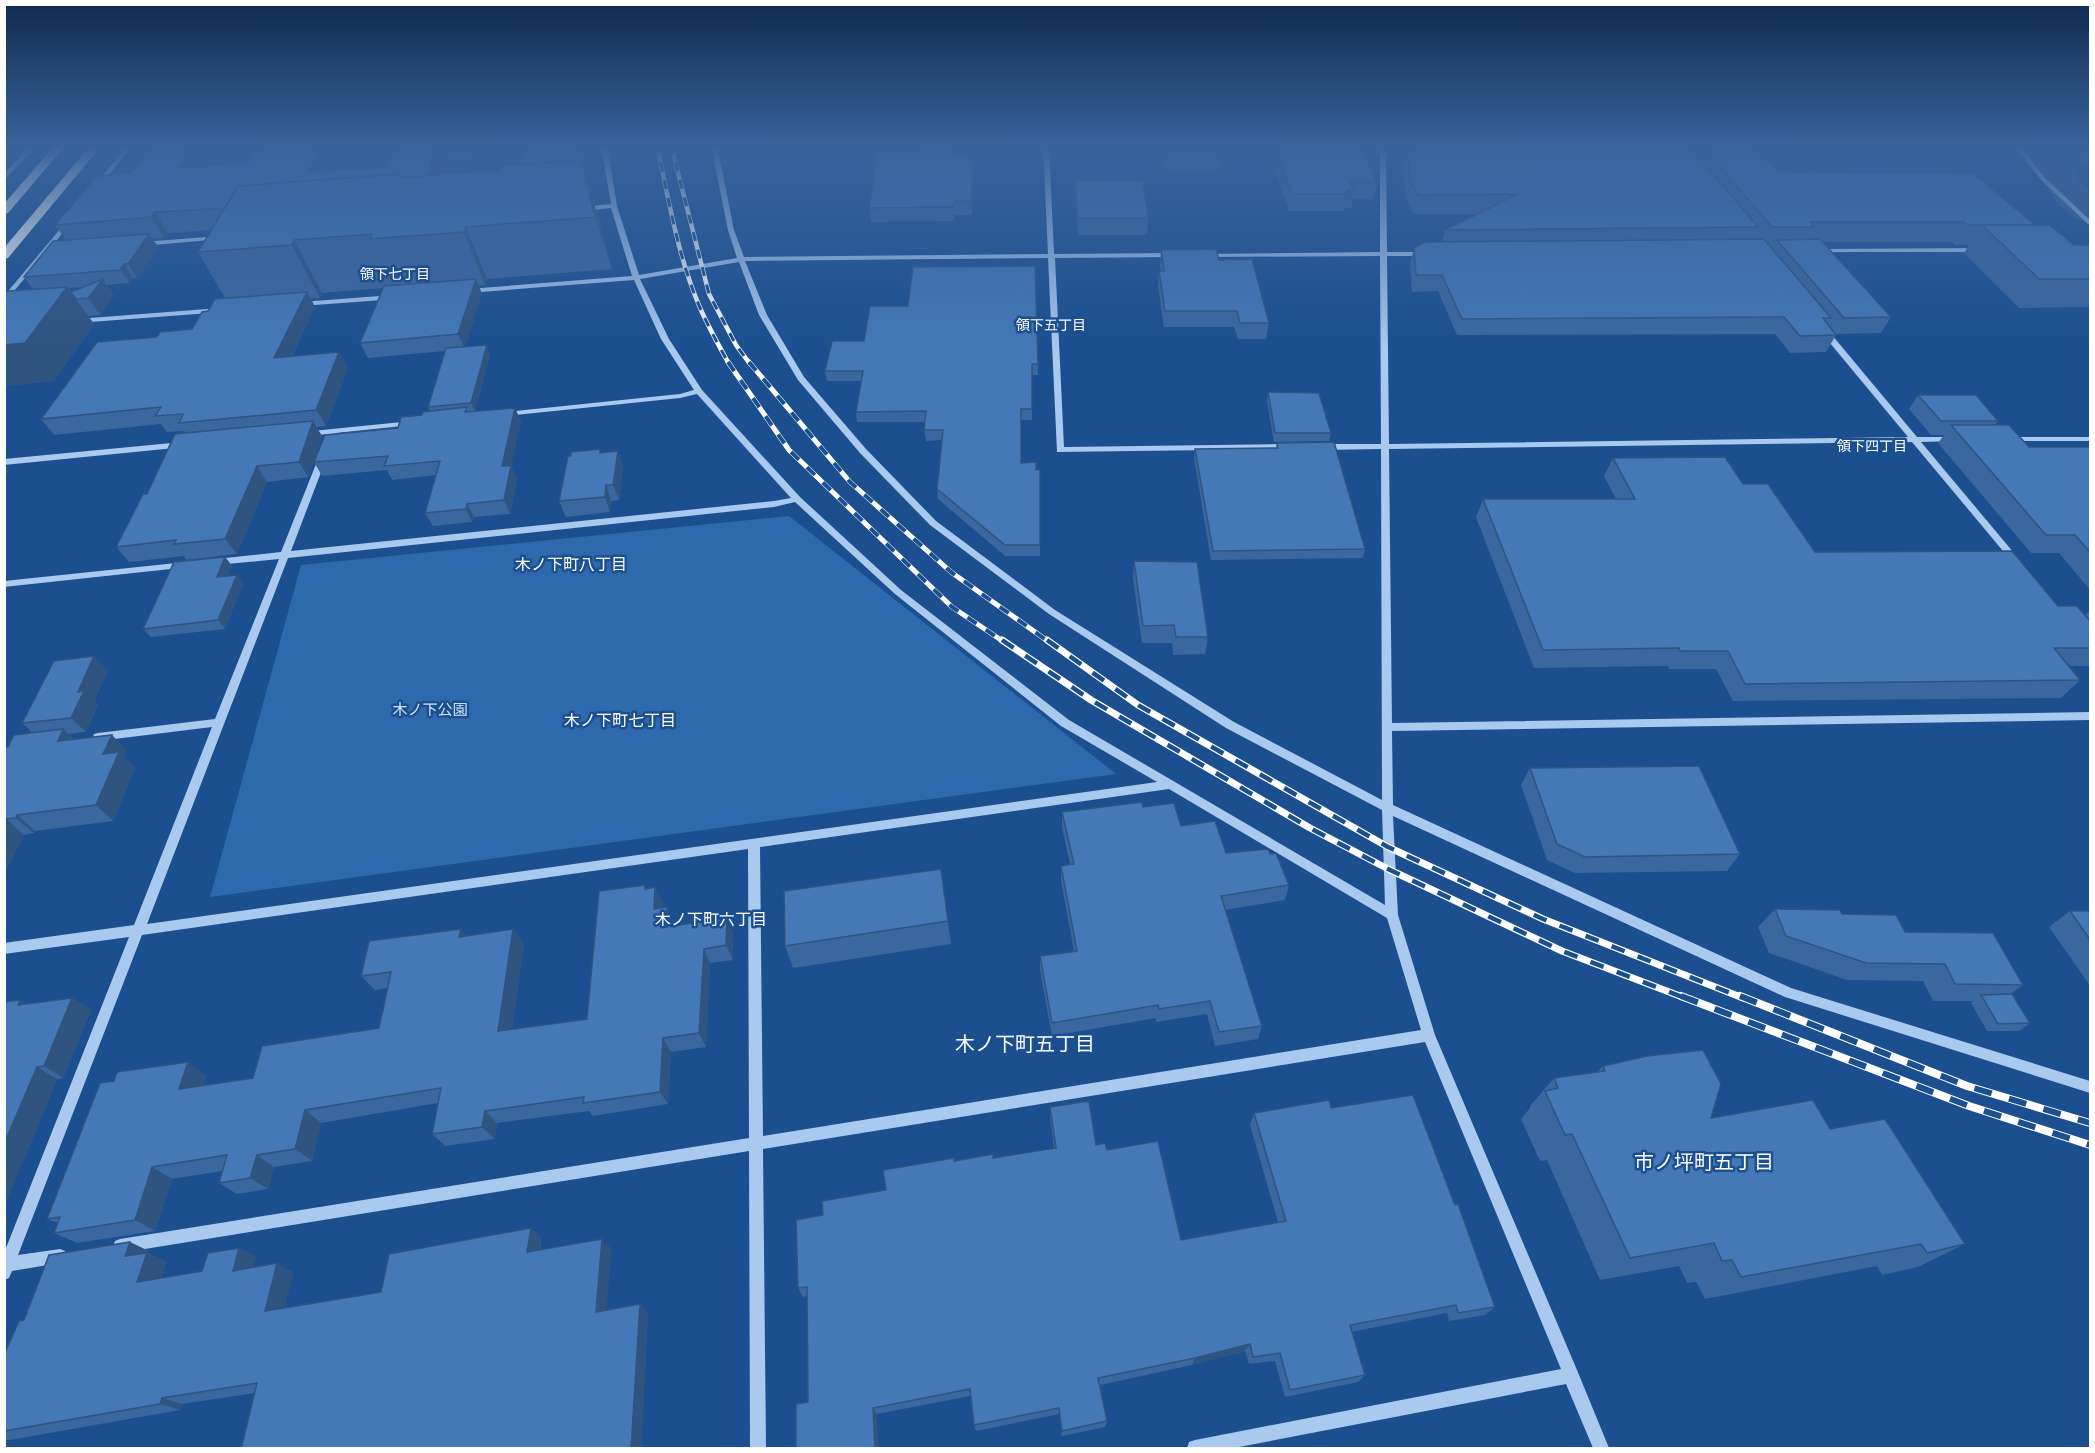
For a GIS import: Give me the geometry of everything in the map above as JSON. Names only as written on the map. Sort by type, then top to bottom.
[{"type":"highway","points":[[4,256],[41,213]]},
{"type":"street","points":[[616,213],[636,278],[665,339],[699,391],[797,498],[898,592],[1065,723],[1392,915]]},
{"type":"street","points":[[727,213],[730,230],[763,315],[801,378],[863,451],[933,523],[1052,612],[1230,725],[1390,809],[1789,993],[2091,1087]]},
{"type":"street","points":[[1049,213],[1060,450],[1305,447]]},
{"type":"street","points":[[1384,213],[1389,869],[1392,915],[1429,1035],[1601,1449]]},
{"type":"street","points":[[2079,213],[2091,224]]},
{"type":"street","points":[[4,301],[73,216]]},
{"type":"street","points":[[139,244],[222,238]]},
{"type":"street","points":[[1810,251],[1985,250]]},
{"type":"street","points":[[44,252],[56,251]]},
{"type":"street","points":[[1194,255],[1431,254]]},
{"type":"street","points":[[457,292],[636,278],[741,259],[1182,255]]},
{"type":"street","points":[[291,305],[398,297]]},
{"type":"street","points":[[64,322],[231,309]]},
{"type":"street","points":[[1818,323],[2021,567]]},
{"type":"street","points":[[501,414],[680,396],[699,391]]},
{"type":"street","points":[[298,434],[417,423]]},
{"type":"street","points":[[6,1267],[333,431]]},
{"type":"street","points":[[1316,447],[1965,439]]},
{"type":"street","points":[[2000,439],[2091,439]]},
{"type":"street","points":[[4,462],[192,444]]},
{"type":"street","points":[[203,563],[774,504],[797,498]]},
{"type":"street","points":[[4,584],[192,565]]},
{"type":"street","points":[[1389,727],[2091,716]]},
{"type":"street","points":[[84,738],[220,722]]},
{"type":"street","points":[[4,949],[1169,785]]},
{"type":"street","points":[[754,845],[758,1449]]},
{"type":"street","points":[[101,1249],[1429,1035]]},
{"type":"street","points":[[6,1267],[78,1253]]},
{"type":"street","points":[[1195,1449],[1572,1375]]},
{"type":"green space","name":"木ノ下公園","points":[[789,516],[1116,774],[210,897],[301,565]]},
{"type":"building","points":[[65,213],[154,213],[151,217],[55,225]]},
{"type":"building","points":[[222,213],[594,213],[595,217],[466,227],[464,232],[369,239],[372,234],[294,240],[292,245],[198,252]]},
{"type":"building","points":[[1078,213],[1147,213],[1148,218],[1078,218]]},
{"type":"building","points":[[1480,213],[1746,213],[1758,227],[1445,230]]},
{"type":"building","points":[[1760,213],[2020,213],[2035,225],[1968,225],[1964,222],[1810,222],[1814,227],[1772,227]]},
{"type":"building","points":[[1982,225],[2050,225],[2074,245],[2091,245],[2091,279],[2039,279]]},
{"type":"building","points":[[149,234],[128,264],[124,264],[120,270],[24,277],[53,241]]},
{"type":"building","points":[[1764,239],[1831,318],[1823,318],[1836,335],[1800,336],[1784,317],[1462,319],[1442,275],[1416,275],[1414,248],[1426,242]]},
{"type":"building","points":[[1820,239],[1891,317],[1844,318],[1777,240]]},
{"type":"building","points":[[1216,249],[1219,260],[1252,259],[1269,323],[1240,323],[1237,311],[1165,311],[1159,271],[1164,271],[1161,250]]},
{"type":"building","points":[[1035,266],[1038,364],[1032,364],[1032,409],[1021,409],[1021,463],[1036,462],[1036,470],[1040,470],[1040,545],[1005,545],[937,489],[943,430],[924,430],[926,411],[856,412],[863,371],[825,371],[832,341],[864,341],[870,306],[908,306],[913,267]]},
{"type":"building","points":[[103,279],[88,298],[76,299],[71,292]]},
{"type":"building","points":[[476,279],[458,334],[360,343],[384,286]]},
{"type":"building","points":[[67,287],[25,343],[4,345],[4,292]]},
{"type":"building","points":[[307,292],[274,358],[339,352],[316,410],[179,423],[183,414],[155,416],[161,407],[41,419],[97,342],[157,337],[160,332],[192,329],[202,312],[208,311],[215,299]]},
{"type":"building","points":[[487,345],[471,403],[428,407],[446,348]]},
{"type":"building","points":[[1268,392],[1319,393],[1331,433],[1275,433]]},
{"type":"building","points":[[1918,395],[1976,395],[1998,421],[1941,421]]},
{"type":"building","points":[[467,407],[465,412],[515,408],[502,466],[511,466],[504,500],[467,504],[466,509],[425,513],[440,461],[384,466],[388,456],[314,462],[325,435],[398,428],[401,417]]},
{"type":"building","points":[[313,421],[299,462],[257,466],[225,539],[174,544],[176,540],[116,547],[143,494],[147,494],[175,434]]},
{"type":"building","points":[[1951,425],[2009,425],[2029,447],[2091,447],[2091,553],[2075,535],[2046,535]]},
{"type":"building","points":[[1334,442],[1365,549],[1213,551],[1195,449],[1278,448],[1277,443]]},
{"type":"building","points":[[600,449],[600,453],[618,451],[613,485],[606,485],[605,497],[559,501],[568,456],[571,456],[571,452]]},
{"type":"building","points":[[1725,457],[1743,484],[1768,484],[1815,552],[2012,551],[2058,606],[2077,606],[2091,622],[2091,648],[2054,648],[2080,680],[1745,684],[1728,651],[1680,651],[1679,648],[1543,650],[1483,499],[1635,499],[1613,458]]},
{"type":"building","points":[[225,557],[217,577],[237,575],[218,620],[143,629],[174,562]]},
{"type":"building","points":[[1134,561],[1197,562],[1208,637],[1176,637],[1174,625],[1143,626]]},
{"type":"building","points":[[94,656],[78,692],[84,691],[71,718],[22,723],[54,661]]},
{"type":"building","points":[[63,729],[58,741],[112,735],[103,754],[119,752],[96,805],[17,815],[16,818],[6,819],[4,822],[4,747],[8,747],[14,735]]},
{"type":"building","points":[[1699,766],[1740,854],[1585,857],[1557,844],[1530,768]]},
{"type":"building","points":[[1142,802],[1143,807],[1174,803],[1181,826],[1215,821],[1226,853],[1268,849],[1270,854],[1276,853],[1289,885],[1221,896],[1262,1026],[1219,1032],[1210,1001],[1159,1009],[1158,1005],[1052,1023],[1040,956],[1077,951],[1061,866],[1074,864],[1062,812]]},
{"type":"building","points":[[941,869],[948,921],[785,946],[784,891]]},
{"type":"building","points":[[645,885],[645,889],[655,887],[654,909],[667,907],[666,927],[727,918],[726,945],[704,949],[699,1033],[663,1038],[660,1092],[583,1103],[584,1097],[485,1111],[482,1127],[432,1134],[441,1088],[305,1110],[295,1149],[257,1155],[250,1178],[219,1183],[227,1155],[152,1167],[135,1220],[54,1233],[60,1217],[47,1219],[100,1083],[114,1081],[117,1072],[188,1062],[179,1089],[253,1078],[262,1046],[379,1028],[391,972],[361,976],[369,941],[461,929],[459,937],[513,929],[498,1031],[587,1019],[599,891]]},
{"type":"building","points":[[1775,909],[1840,910],[1842,914],[1896,915],[1905,932],[1993,933],[2023,985],[1955,984],[1945,964],[1866,963],[1786,936]]},
{"type":"building","points":[[2070,911],[2091,911],[2091,941]]},
{"type":"building","points":[[2012,994],[2030,1023],[1998,1024],[1981,995]]},
{"type":"building","points":[[72,998],[44,1066],[37,1067],[4,1144],[4,1002],[20,1000],[18,1005]]},
{"type":"building","points":[[1703,1050],[1721,1084],[1711,1118],[1813,1100],[1830,1129],[1885,1119],[1965,1244],[1927,1253],[1921,1244],[1741,1277],[1732,1260],[1722,1261],[1714,1243],[1630,1258],[1572,1134],[1565,1135],[1545,1091],[1558,1088],[1554,1078],[1605,1071],[1603,1066],[1647,1056]]},
{"type":"building","points":[[1413,1095],[1455,1205],[1458,1204],[1495,1307],[1458,1313],[1456,1305],[1350,1325],[1365,1375],[1290,1390],[1280,1353],[1253,1357],[1250,1344],[1098,1378],[1107,1421],[1062,1431],[1059,1408],[974,1425],[970,1389],[873,1408],[875,1449],[796,1449],[796,1404],[808,1402],[807,1287],[798,1288],[796,1220],[823,1215],[822,1201],[886,1190],[883,1170],[954,1158],[954,1161],[993,1154],[993,1158],[1056,1148],[1050,1107],[1089,1101],[1096,1145],[1105,1143],[1107,1150],[1158,1141],[1181,1240],[1286,1221],[1254,1113],[1329,1100],[1331,1108]]},
{"type":"building","points":[[531,1228],[527,1252],[602,1239],[596,1312],[640,1304],[631,1449],[241,1449],[257,1383],[162,1398],[160,1404],[4,1431],[4,1355],[19,1321],[24,1320],[49,1255],[130,1242],[125,1256],[147,1253],[137,1282],[202,1271],[208,1253],[239,1248],[233,1271],[277,1263],[265,1311],[381,1292],[389,1254]]},
{"type":"railway","points":[[672,213],[693,290],[729,364]]},
{"type":"railway","points":[[688,213],[709,294],[736,345],[750,364]]},
{"type":"railway","points":[[728,362],[789,450],[952,607],[1004,642]]},
{"type":"railway","points":[[749,362],[850,482],[951,572],[1049,642]]},
{"type":"railway","points":[[1002,640],[1091,700],[1310,828],[1388,869],[1562,951],[1685,998]]},
{"type":"railway","points":[[1047,640],[1138,705],[1388,847],[1543,919],[1743,998]]},
{"type":"railway","points":[[1681,996],[1969,1106],[2090,1145]]},
{"type":"railway","points":[[1740,996],[1967,1086],[2090,1123]]},
{"type":"district","name":"領下七丁目","points":[[395,274]]},
{"type":"district","name":"領下五丁目","points":[[1051,325]]},
{"type":"district","name":"領下四丁目","points":[[1872,446]]},
{"type":"district","name":"木ノ下町八丁目","points":[[571,564]]},
{"type":"district","name":"木ノ下町七丁目","points":[[620,720]]},
{"type":"district","name":"木ノ下町六丁目","points":[[711,919]]},
{"type":"district","name":"木ノ下町五丁目","points":[[1025,1044]]},
{"type":"district","name":"市ノ坪町五丁目","points":[[1704,1162]]}]
